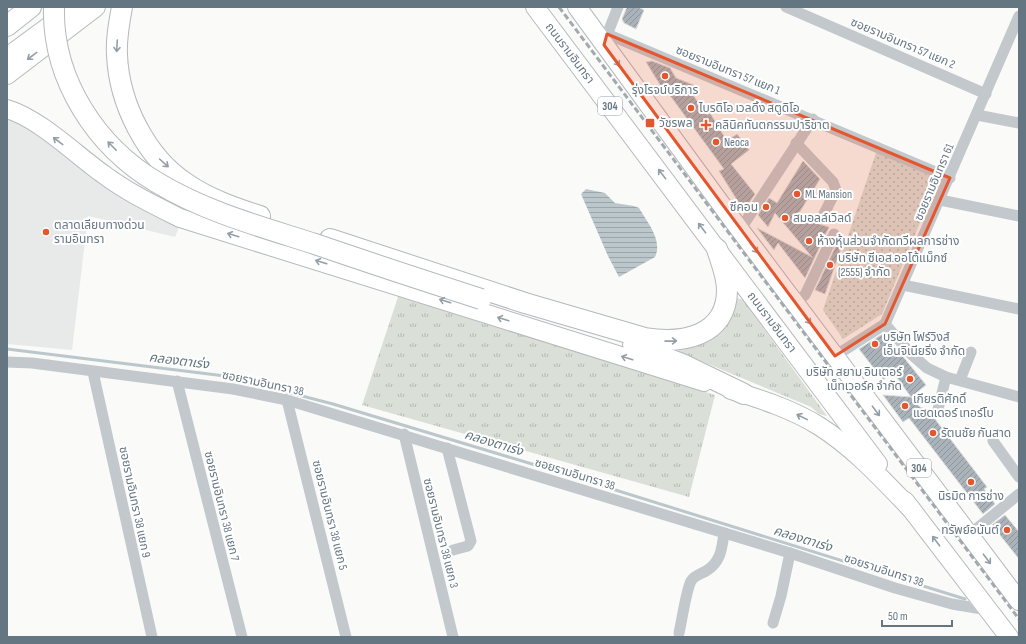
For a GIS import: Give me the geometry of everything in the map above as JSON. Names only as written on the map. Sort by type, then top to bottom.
[{"type":"highway","points":[[7,10],[10,7]]},
{"type":"highway","points":[[7,26],[31,7]]},
{"type":"highway","points":[[54,7],[54,39],[74,97],[94,126],[112,146],[131,164],[157,183],[205,206],[247,222],[482,306],[653,352],[712,377],[744,394]]},
{"type":"highway","points":[[122,7],[116,54],[119,75],[127,103],[140,132],[158,158],[186,184],[212,198],[244,211],[525,302],[645,338],[662,341],[678,340],[692,337],[704,332],[714,324],[721,315],[726,302],[726,280],[717,248]]},
{"type":"main road","points":[[7,57],[75,7]]},
{"type":"main road","points":[[7,75],[96,7]]},
{"type":"main road","name":"ถนนรามอินทรา","points":[[535,7],[1009,637]]},
{"type":"main road","name":"304","points":[[577,7],[606,39],[740,230],[1019,601]]},
{"type":"main road","points":[[7,109],[24,116],[104,176],[180,218],[270,247],[482,306]]},
{"type":"main road","points":[[795,352],[819,335]]},
{"type":"main road","points":[[744,394],[780,407],[818,426],[853,452],[912,510]]},
{"type":"street","points":[[606,39],[618,7]]},
{"type":"street","name":"ซอยรามอินทรา 57 แยก 2","points":[[786,7],[986,94]]},
{"type":"street","name":"ซอยรามอินทรา 61","points":[[886,324],[977,114],[1015,36],[1019,16]]},
{"type":"street","name":"ซอยรามอินทรา 57 แยก 1","points":[[606,39],[813,119],[950,178]]},
{"type":"street","points":[[977,114],[1019,123]]},
{"type":"street","points":[[740,230],[813,119]]},
{"type":"street","points":[[796,143],[833,182],[836,190],[822,218]]},
{"type":"street","points":[[940,200],[1019,216]]},
{"type":"street","points":[[796,303],[805,295],[834,234]]},
{"type":"street","points":[[903,285],[1019,309]]},
{"type":"street","points":[[835,356],[886,324],[911,354],[927,368],[946,377],[1019,397]]},
{"type":"street","points":[[960,380],[971,352]]},
{"type":"street","name":"ซอยรามอินทรา 38","points":[[7,362],[32,363],[94,372],[177,381],[233,389],[287,400],[404,434],[952,604],[988,610]]},
{"type":"street","name":"ซอยรามอินทรา 38 แยก 9","points":[[94,372],[152,637]]},
{"type":"street","points":[[938,409],[946,377]]},
{"type":"street","name":"ซอยรามอินทรา 38 แยก 7","points":[[177,381],[242,637]]},
{"type":"street","name":"ซอยรามอินทรา 38 แยก 5","points":[[287,400],[346,637]]},
{"type":"street","name":"ซอยรามอินทรา 38 แยก 3","points":[[404,434],[453,637]]},
{"type":"street","points":[[993,441],[1019,477]]},
{"type":"street","points":[[447,448],[471,541],[468,546],[454,550]]},
{"type":"street","points":[[969,535],[1019,494]]},
{"type":"street","points":[[679,632],[691,582],[698,574],[715,564],[722,554],[724,533]]},
{"type":"street","points":[[773,623],[781,596],[790,553]]},
{"type":"highlighted area","points":[[607,34],[950,178],[885,324],[835,356],[604,45]]},
{"type":"shaded area","name":"ตลาดเลียบทางด่วน รามอินทรา","points":[[7,115],[14,117],[179,227],[175,237],[88,216],[72,350],[7,344]]},
{"type":"shaded area","points":[[586,189],[605,193],[615,203],[639,208],[656,238],[657,251],[655,257],[619,277],[608,256],[581,194]]},
{"type":"green space","points":[[877,150],[939,177],[882,314],[843,339],[823,310]]},
{"type":"green space","points":[[399,294],[715,395],[689,497],[362,405]]},
{"type":"green space","points":[[737,298],[743,300],[827,416],[819,414],[811,407],[677,351],[699,345],[716,335],[729,320]]},
{"type":"building","points":[[627,7],[638,7],[644,10],[636,29],[624,23],[622,19]]},
{"type":"building","points":[[652,61],[670,68],[676,78],[696,86],[693,95],[707,115],[710,113],[727,141],[737,134],[749,150],[731,164],[755,194],[747,206],[742,208],[719,171],[724,169],[669,94],[667,96],[646,62]]},
{"type":"building","points":[[803,161],[820,179],[799,213],[819,224],[829,227],[805,278],[778,243],[774,250],[757,228],[812,257],[775,213],[768,227],[758,215],[769,198],[777,203]]},
{"type":"building","name":"บริษัท ซีเอส.ออโต้แม็กซ์ (2555) จำกัด","points":[[841,235],[845,237],[825,294],[815,290]]},
{"type":"building","points":[[884,333],[926,385],[911,397],[893,372],[883,380],[859,349]]},
{"type":"building","points":[[883,395],[911,397],[920,407],[928,410],[987,487],[984,489],[995,504],[983,514],[909,418],[903,422]]},
{"type":"building","points":[[1005,515],[1019,532],[1019,559],[992,525]]},
{"type":"waterway","name":"คลองตาเร่ง","points":[[7,349],[225,376],[333,404],[532,464],[965,599]]},
{"type":"railway","points":[[559,7],[1019,619]]},
{"type":"place","name":"รุ่งโรจน์บริการ","points":[[665,76]]},
{"type":"place","name":"ไบรดิโอ เวลดิ้ง สตูดิโอ","points":[[691,108]]},
{"type":"place","name":"วัชรพล","points":[[650,123]]},
{"type":"place","name":"คลินิคทันตกรรมปาริชาต","points":[[706,125]]},
{"type":"place","name":"Neoca","points":[[716,142]]},
{"type":"place","name":"ML Mansion","points":[[797,194]]},
{"type":"place","name":"ซีคอน","points":[[766,207]]},
{"type":"place","name":"สมอลล์เวิลด์","points":[[785,218]]},
{"type":"place","name":"ตลาดเลียบทางด่วน รามอินทรา","points":[[46,232]]},
{"type":"place","name":"ห้างหุ้นส่วนจำกัดทวีผลการช่าง","points":[[809,241]]},
{"type":"place","name":"บริษัท ซีเอส.ออโต้แม็กซ์ (2555) จำกัด","points":[[830,265]]},
{"type":"place","name":"บริษัท โฟร์วิงส์ เอ็นจิเนียริ่ง จำกัด","points":[[875,344]]},
{"type":"place","name":"บริษัท สยาม อินเตอร์ เน็ทเวอร์ค จำกัด","points":[[910,379]]},
{"type":"place","name":"เกียรติศักดิ์ แฮดเดอร์ เทอร์โบ","points":[[905,406]]},
{"type":"place","name":"รัตนชัย กันสาด","points":[[933,433]]},
{"type":"place","name":"นิรมิต การช่าง","points":[[971,482]]},
{"type":"place","name":"ทรัพย์อนันต์","points":[[1007,530]]}]
